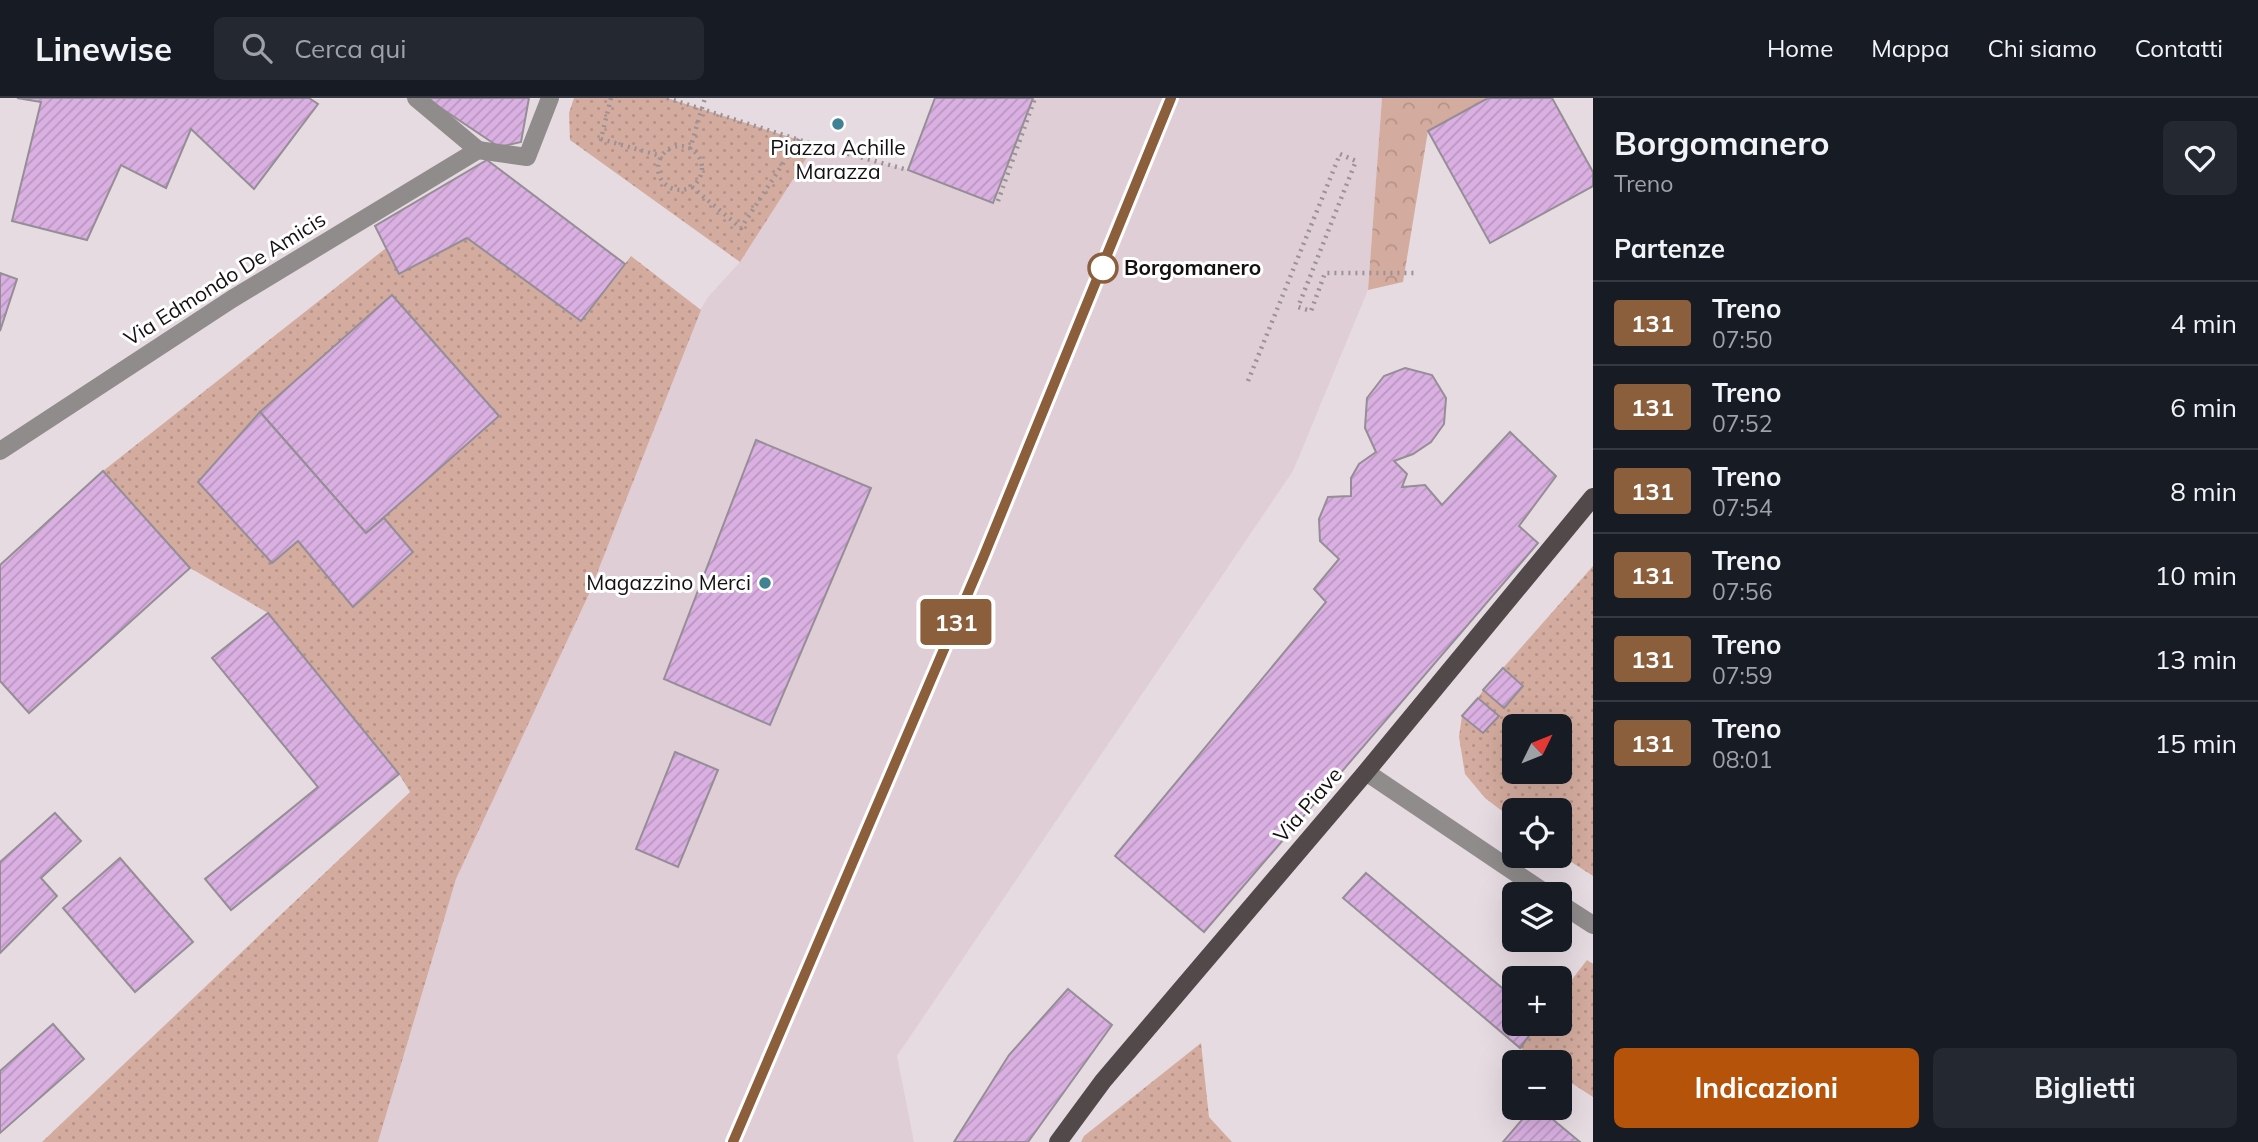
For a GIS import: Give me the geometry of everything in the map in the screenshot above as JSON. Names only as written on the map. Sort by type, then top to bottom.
[{"type":"main road","name":"Via Piave","points":[[1058,1142],[1103,1081],[1366,772],[1593,497]]},
{"type":"street","points":[[416,98],[478,150],[527,157],[550,98]]},
{"type":"street","name":"Via Edmondo De Amicis","points":[[0,451],[232,299],[478,150]]},
{"type":"street","points":[[1366,772],[1529,882]]},
{"type":"street","points":[[1572,911],[1593,925]]},
{"type":"path","points":[[611,98],[601,139],[661,156]]},
{"type":"path","points":[[667,98],[908,170]]},
{"type":"path","points":[[690,149],[705,98]]},
{"type":"path","points":[[998,201],[1035,98]]},
{"type":"path","points":[[692,187],[741,228],[799,139]]},
{"type":"path","points":[[769,141],[794,146]]},
{"type":"path","points":[[677,146],[690,149],[696,153],[702,167],[698,181],[686,190],[673,190],[662,182],[658,169],[661,156],[677,146]]},
{"type":"path","points":[[1248,381],[1340,154],[1356,161],[1298,307],[1311,311],[1325,273],[1416,273]]},
{"type":"shaded area","points":[[936,98],[1382,98],[1368,290],[1293,471],[897,1056],[914,1142],[378,1142],[456,879],[697,315],[708,297],[740,262],[815,145],[908,170]]},
{"type":"green space","points":[[574,98],[667,98],[815,145],[740,262],[570,140],[569,113]]},
{"type":"green space","points":[[1382,98],[1488,98],[1428,131],[1403,282],[1368,290]]},
{"type":"green space","points":[[467,238],[581,321],[631,256],[701,310],[588,596],[456,879],[378,1142],[42,1142],[410,792],[399,774],[268,613],[190,568],[103,471],[386,248],[400,274]]},
{"type":"green space","points":[[1593,566],[1593,876],[1572,862],[1572,798],[1502,798],[1502,811],[1485,798],[1465,774],[1459,737],[1462,716],[1483,733],[1498,716],[1478,698],[1483,690],[1504,708],[1522,686],[1503,668]]},
{"type":"green space","points":[[1587,960],[1593,964],[1593,1097],[1572,1083],[1572,1050],[1520,1048],[1529,1036],[1572,1036],[1572,979]]},
{"type":"green space","points":[[1201,1043],[1209,1117],[1232,1142],[1081,1142],[1084,1136]]},
{"type":"building","points":[[17,98],[309,98],[318,104],[254,189],[191,129],[166,188],[121,165],[87,240],[12,221],[41,102]]},
{"type":"building","points":[[426,98],[529,98],[521,142],[499,147]]},
{"type":"building","points":[[935,98],[1033,98],[993,203],[908,170]]},
{"type":"building","points":[[1488,98],[1552,98],[1593,172],[1593,186],[1490,243],[1428,131]]},
{"type":"building","points":[[487,160],[625,264],[581,321],[467,238],[399,274],[375,226]]},
{"type":"building","points":[[0,273],[17,279],[0,331]]},
{"type":"building","points":[[392,295],[499,416],[366,533],[260,412]]},
{"type":"building","points":[[1405,368],[1432,375],[1446,398],[1444,424],[1431,442],[1413,454],[1394,461],[1407,474],[1402,487],[1425,485],[1442,505],[1510,432],[1556,476],[1519,526],[1538,543],[1204,932],[1115,856],[1326,602],[1314,589],[1339,559],[1320,541],[1319,519],[1328,497],[1351,496],[1351,478],[1359,464],[1376,452],[1365,428],[1367,398],[1384,376]]},
{"type":"building","points":[[260,412],[366,533],[384,518],[413,552],[353,607],[298,541],[272,563],[198,482]]},
{"type":"building","name":"Magazzino Merci","points":[[756,440],[871,488],[770,725],[664,679]]},
{"type":"building","points":[[103,471],[190,568],[29,713],[0,681],[0,565]]},
{"type":"building","points":[[268,613],[399,774],[231,910],[205,879],[318,787],[212,658]]},
{"type":"building","points":[[1503,668],[1523,686],[1504,708],[1483,690]]},
{"type":"building","points":[[1478,698],[1499,716],[1483,733],[1462,716]]},
{"type":"building","points":[[675,752],[718,770],[678,867],[636,849]]},
{"type":"building","points":[[55,813],[81,841],[41,878],[57,896],[0,953],[0,862]]},
{"type":"building","points":[[120,858],[193,942],[135,992],[63,908]]},
{"type":"building","points":[[1366,873],[1502,988],[1502,1033],[1343,898]]},
{"type":"building","points":[[1068,989],[1112,1025],[1028,1142],[954,1142],[1009,1055]]},
{"type":"building","points":[[53,1024],[84,1059],[0,1133],[0,1071]]},
{"type":"building","points":[[1506,1036],[1529,1036],[1520,1048]]},
{"type":"building","points":[[1522,1120],[1553,1120],[1580,1142],[1503,1142]]},
{"type":"railway","points":[[733,1142],[983,558],[1171,98]]},
{"type":"train","name":"131","points":[[733,1142],[983,558],[1171,98]]},
{"type":"place","name":"Piazza Achille Marazza","points":[[838,124]]},
{"type":"place","name":"Borgomanero","points":[[1103,268]]},
{"type":"place","name":"Magazzino Merci","points":[[765,583]]}]
